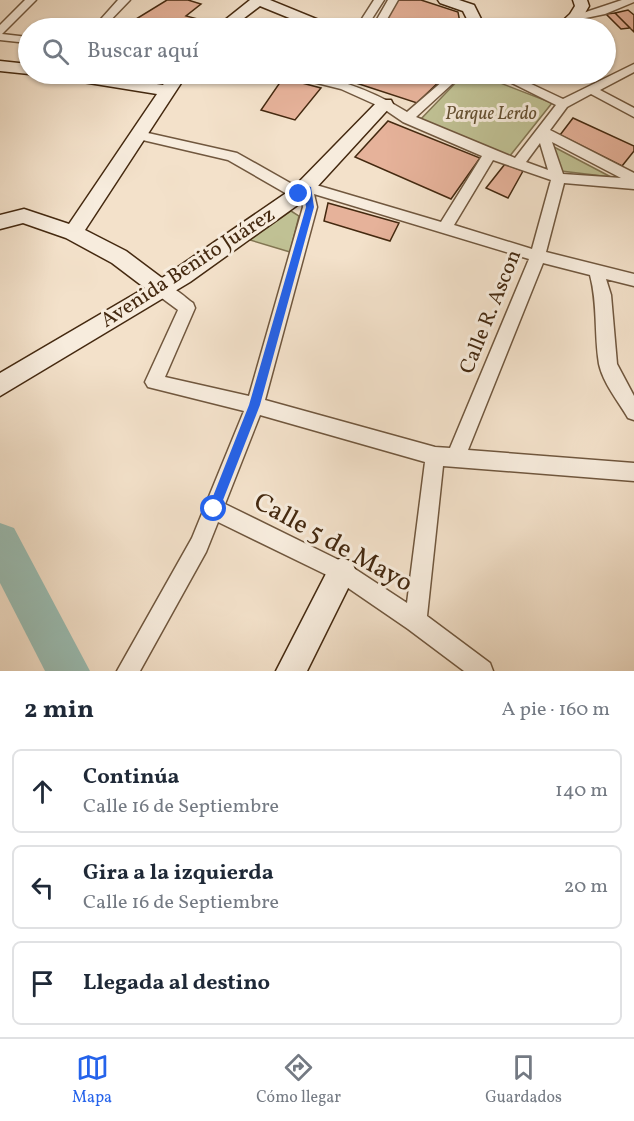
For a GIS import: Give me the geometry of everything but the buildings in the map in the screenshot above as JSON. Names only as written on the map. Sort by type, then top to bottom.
[{"type":"street","points":[[0,32],[31,0]]},
{"type":"street","points":[[104,0],[122,2]]},
{"type":"street","points":[[235,18],[258,0],[302,18]]},
{"type":"street","points":[[367,18],[379,0]]},
{"type":"street","points":[[383,18],[393,0]]},
{"type":"street","points":[[445,0],[469,8],[474,18]]},
{"type":"street","points":[[576,17],[582,6],[580,0]]},
{"type":"street","points":[[576,17],[602,12],[631,0]]},
{"type":"street","points":[[107,18],[122,2]]},
{"type":"street","points":[[0,37],[18,39]]},
{"type":"street","points":[[0,66],[18,68]]},
{"type":"street","points":[[616,76],[634,67]]},
{"type":"street","points":[[125,84],[167,91]]},
{"type":"street","points":[[73,233],[172,84]]},
{"type":"street","points":[[342,84],[384,104],[408,119],[517,164],[558,178],[634,184]]},
{"type":"street","points":[[408,119],[446,84]]},
{"type":"street","points":[[525,84],[563,104]]},
{"type":"street","points":[[517,164],[563,104],[600,84]]},
{"type":"street","points":[[590,89],[634,113]]},
{"type":"street","name":"Avenida Benito Juárez","points":[[0,385],[183,276],[303,191],[384,104]]},
{"type":"street","points":[[542,130],[558,178]]},
{"type":"street","points":[[542,130],[634,179]]},
{"type":"street","points":[[139,135],[232,156],[303,191],[634,280]]},
{"type":"street","points":[[444,229],[490,154]]},
{"type":"street","name":"Calle R. Ascon","points":[[455,459],[538,256],[558,178]]},
{"type":"street","points":[[128,671],[199,545],[255,405],[310,207],[303,191]]},
{"type":"street","points":[[0,222],[24,216],[73,233],[119,257],[187,308],[154,382],[255,405],[435,456],[634,472]]},
{"type":"street","points":[[596,270],[603,295],[608,364],[634,412]]},
{"type":"street","points":[[416,621],[435,456]]},
{"type":"street","name":"Calle 5 de Mayo","points":[[214,509],[342,572],[416,621],[482,671]]},
{"type":"street","points":[[291,671],[342,572]]},
{"type":"green space","name":"Parque Lerdo","points":[[454,84],[503,84],[552,103],[509,157],[420,120]]},
{"type":"green space","points":[[554,147],[611,177],[561,171]]},
{"type":"green space","points":[[291,211],[299,216],[290,252],[250,240]]},
{"type":"waterway","points":[[0,542],[68,671]]},
{"type":"route","points":[[214,509],[255,405],[310,207],[306,187],[299,194]]}]
